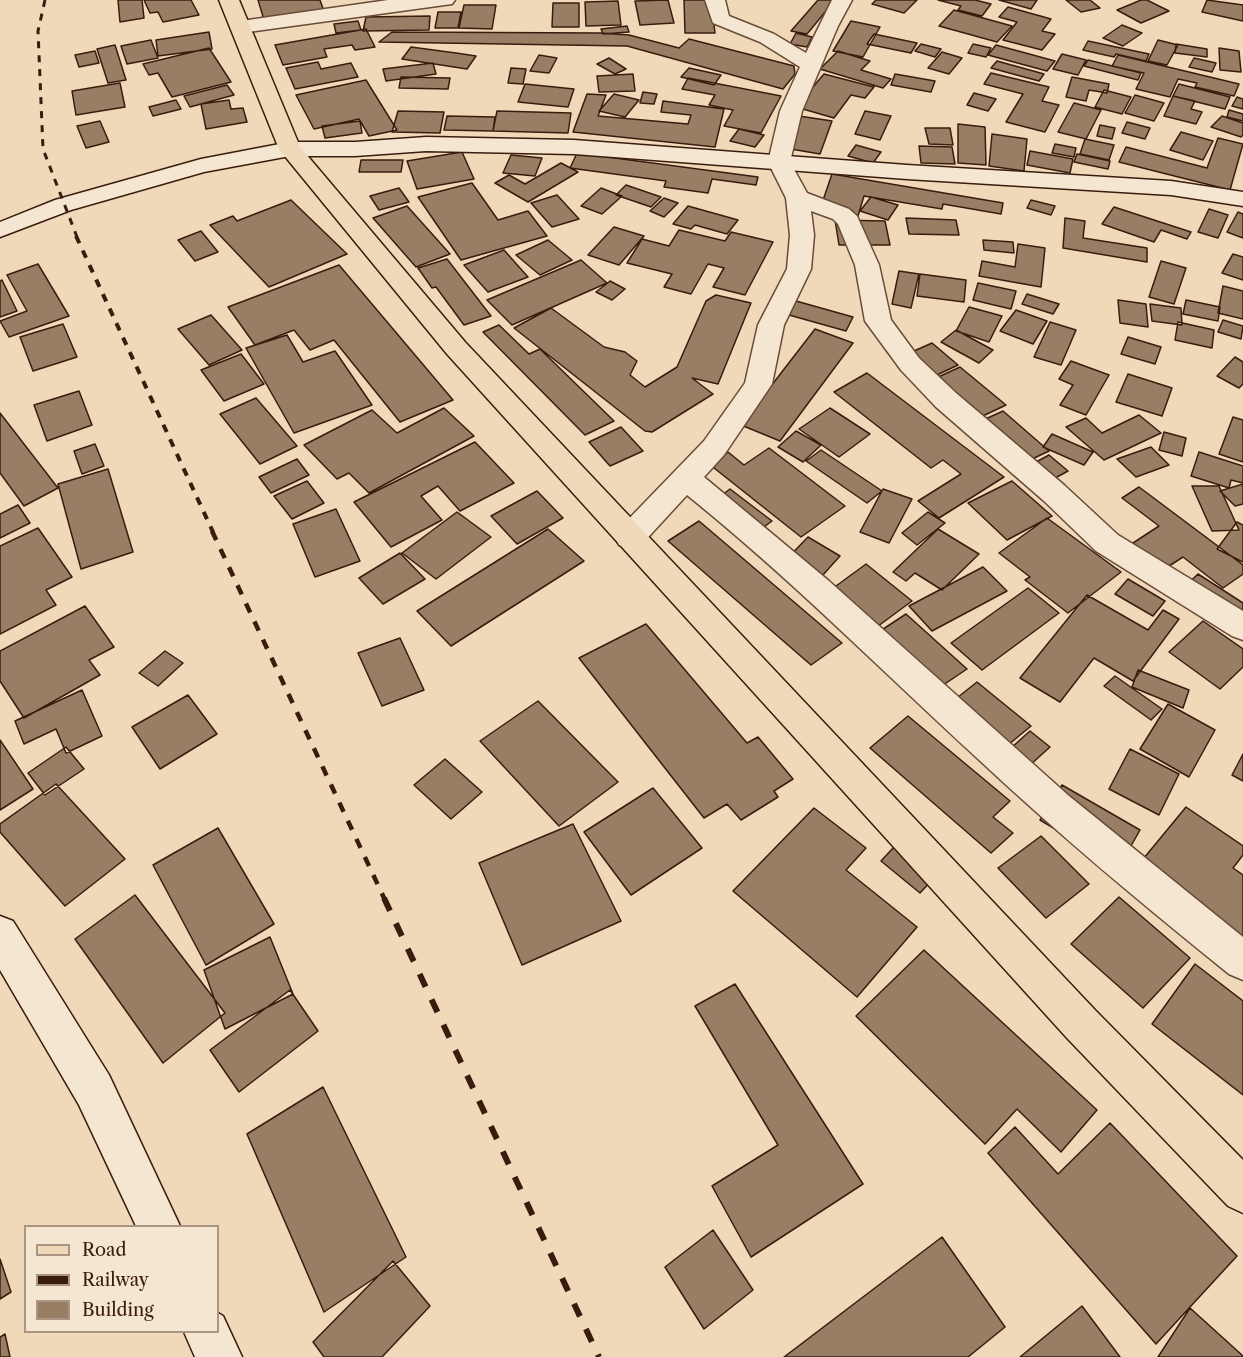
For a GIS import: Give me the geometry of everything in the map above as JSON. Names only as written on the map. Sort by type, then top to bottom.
[{"type":"main road","points":[[235,13],[291,148],[456,348],[1080,1024],[1243,1191]]},
{"type":"street","points":[[235,13],[445,0]]},
{"type":"street","points":[[716,0],[720,19],[767,38],[812,66]]},
{"type":"street","points":[[630,537],[714,448],[758,384],[771,326],[799,269],[802,235],[798,198],[779,162],[791,111],[828,26],[843,0]]},
{"type":"street","points":[[0,230],[74,201],[201,166],[291,148],[355,149],[426,144],[574,147],[1171,188],[1243,199]]},
{"type":"street","points":[[798,198],[841,214],[849,221],[867,265],[878,321],[910,364],[946,400],[1054,493],[1107,543],[1243,627]]},
{"type":"street","points":[[685,478],[728,511],[821,592],[1030,785],[1243,961]]},
{"type":"street","points":[[0,934],[94,1089],[157,1225]]},
{"type":"street","points":[[207,1333],[219,1357]]},
{"type":"building","points":[[118,0],[142,0],[144,18],[120,22]]},
{"type":"building","points":[[144,0],[191,0],[199,15],[163,22],[158,12],[150,13]]},
{"type":"building","points":[[258,0],[320,0],[325,14],[265,23]]},
{"type":"building","points":[[668,0],[674,23],[640,25],[635,1]]},
{"type":"building","points":[[684,0],[711,0],[715,33],[685,33]]},
{"type":"building","points":[[818,0],[835,0],[807,34],[791,31]]},
{"type":"building","points":[[876,0],[917,0],[904,13],[872,4]]},
{"type":"building","points":[[938,0],[975,0],[991,4],[982,16],[958,10],[961,6]]},
{"type":"building","points":[[999,0],[1037,0],[1031,9]]},
{"type":"building","points":[[1066,0],[1090,0],[1100,8],[1081,12]]},
{"type":"building","points":[[1141,0],[1147,0],[1169,11],[1141,23],[1117,10]]},
{"type":"building","points":[[1207,0],[1243,5],[1243,21],[1202,12]]},
{"type":"building","points":[[618,1],[621,25],[586,26],[585,2]]},
{"type":"building","points":[[553,3],[579,3],[579,27],[552,27]]},
{"type":"building","points":[[464,5],[496,5],[492,29],[459,28]]},
{"type":"building","points":[[1008,7],[1051,19],[1042,31],[1055,34],[1042,50],[1003,40],[1017,22],[999,17]]},
{"type":"building","points":[[954,10],[1012,26],[997,42],[939,26]]},
{"type":"building","points":[[438,12],[461,12],[458,28],[435,28]]},
{"type":"building","points":[[430,16],[429,30],[363,31],[366,17]]},
{"type":"building","points":[[358,21],[361,30],[336,33],[334,24]]},
{"type":"building","points":[[851,21],[880,27],[863,57],[833,51]]},
{"type":"building","points":[[1122,25],[1142,33],[1123,46],[1103,38]]},
{"type":"building","points":[[627,26],[629,32],[603,34],[601,29]]},
{"type":"building","points":[[366,29],[375,47],[355,50],[352,45],[324,49],[327,57],[283,65],[275,45]]},
{"type":"building","points":[[209,32],[212,49],[158,56],[156,40]]},
{"type":"building","points":[[392,32],[600,33],[629,35],[679,48],[689,39],[794,66],[795,74],[783,89],[627,46],[379,42]]},
{"type":"building","points":[[796,33],[812,37],[807,47],[790,44]]},
{"type":"building","points":[[874,34],[917,43],[911,53],[867,44]]},
{"type":"building","points":[[151,40],[158,58],[127,64],[121,46]]},
{"type":"building","points":[[1158,40],[1178,45],[1167,65],[1148,61]]},
{"type":"building","points":[[1088,41],[1149,54],[1146,61],[1083,50]]},
{"type":"building","points":[[921,44],[941,49],[935,57],[915,51]]},
{"type":"building","points":[[973,44],[991,48],[986,57],[968,53]]},
{"type":"building","points":[[1176,44],[1207,49],[1207,57],[1175,53]]},
{"type":"building","points":[[115,45],[126,80],[108,83],[97,49]]},
{"type":"building","points":[[996,45],[1055,61],[1047,71],[988,55]]},
{"type":"building","points":[[411,47],[476,56],[467,69],[402,59]]},
{"type":"building","points":[[209,48],[231,82],[172,97],[158,73],[149,75],[143,64]]},
{"type":"building","points":[[1219,48],[1239,51],[1241,72],[1220,70]]},
{"type":"building","points":[[95,51],[99,63],[79,67],[75,55]]},
{"type":"building","points":[[838,51],[870,61],[861,70],[891,79],[883,88],[820,69]]},
{"type":"building","points":[[942,52],[962,58],[949,74],[928,68]]},
{"type":"building","points":[[1062,54],[1086,60],[1078,75],[1053,69]]},
{"type":"building","points":[[539,55],[557,58],[549,73],[530,71]]},
{"type":"building","points":[[1118,55],[1239,84],[1234,96],[1195,87],[1197,83],[1178,79],[1170,97],[1136,89],[1144,73],[1112,66]]},
{"type":"building","points":[[609,58],[626,69],[615,74],[597,64]]},
{"type":"building","points":[[1194,58],[1216,63],[1212,72],[1189,67]]},
{"type":"building","points":[[1088,60],[1141,73],[1138,80],[1084,66]]},
{"type":"building","points":[[997,61],[1044,74],[1039,81],[991,68]]},
{"type":"building","points":[[318,62],[321,69],[351,63],[358,77],[295,89],[286,68]]},
{"type":"building","points":[[433,63],[436,74],[386,81],[383,69]]},
{"type":"building","points":[[511,68],[526,69],[523,84],[508,83]]},
{"type":"building","points":[[689,68],[721,75],[714,85],[681,77]]},
{"type":"building","points":[[991,73],[1049,87],[1042,101],[1059,105],[1045,132],[1006,122],[1023,94],[984,84]]},
{"type":"building","points":[[633,74],[635,91],[599,92],[597,76]]},
{"type":"building","points":[[824,74],[874,87],[865,98],[851,95],[834,118],[796,107]]},
{"type":"building","points":[[895,74],[935,81],[931,92],[891,85]]},
{"type":"building","points":[[401,77],[450,78],[448,89],[399,88]]},
{"type":"building","points":[[1072,77],[1109,84],[1107,93],[1089,90],[1086,101],[1066,97]]},
{"type":"building","points":[[688,78],[781,96],[761,133],[724,126],[733,110],[709,105],[715,95],[682,89]]},
{"type":"building","points":[[366,80],[397,130],[369,136],[359,119],[314,129],[296,95]]},
{"type":"building","points":[[120,83],[125,107],[76,115],[72,91]]},
{"type":"building","points":[[525,84],[574,89],[568,107],[518,102]]},
{"type":"building","points":[[1179,84],[1230,97],[1225,109],[1173,96]]},
{"type":"building","points":[[227,85],[234,95],[190,107],[184,96]]},
{"type":"building","points":[[1104,90],[1131,97],[1122,114],[1095,107]]},
{"type":"building","points":[[643,92],[657,94],[654,104],[640,103]]},
{"type":"building","points":[[974,93],[996,99],[988,111],[967,105]]},
{"type":"building","points":[[587,94],[606,95],[598,116],[688,124],[691,115],[661,112],[663,101],[724,109],[715,147],[573,132]]},
{"type":"building","points":[[614,94],[639,100],[625,117],[599,111]]},
{"type":"building","points":[[1135,95],[1164,103],[1154,121],[1125,113]]},
{"type":"building","points":[[1173,96],[1195,101],[1191,109],[1202,112],[1196,124],[1164,116]]},
{"type":"building","points":[[1237,97],[1243,99],[1243,109],[1232,106]]},
{"type":"building","points":[[176,100],[181,109],[153,116],[149,107]]},
{"type":"building","points":[[229,100],[231,109],[243,108],[247,122],[206,129],[201,104]]},
{"type":"building","points":[[1074,103],[1101,110],[1086,139],[1058,132]]},
{"type":"building","points":[[1229,110],[1243,114],[1243,121],[1227,117]]},
{"type":"building","points":[[398,111],[444,112],[440,133],[392,132]]},
{"type":"building","points":[[497,111],[571,113],[568,133],[493,131]]},
{"type":"building","points":[[865,111],[891,116],[880,140],[855,134]]},
{"type":"building","points":[[447,116],[495,117],[493,131],[444,130]]},
{"type":"building","points":[[799,116],[832,121],[820,154],[785,148]]},
{"type":"building","points":[[1222,116],[1243,123],[1241,137],[1211,127]]},
{"type":"building","points":[[100,121],[109,142],[86,148],[77,126]]},
{"type":"building","points":[[360,121],[362,133],[325,138],[322,126]]},
{"type":"building","points":[[1127,122],[1150,128],[1145,139],[1122,133]]},
{"type":"building","points":[[958,124],[985,127],[986,165],[958,163]]},
{"type":"building","points":[[1100,125],[1115,128],[1112,139],[1097,136]]},
{"type":"building","points":[[925,128],[950,128],[953,145],[929,144]]},
{"type":"building","points":[[739,129],[764,135],[755,147],[730,141]]},
{"type":"building","points":[[1181,132],[1213,141],[1203,160],[1170,150]]},
{"type":"building","points":[[992,134],[1027,139],[1024,171],[989,166]]},
{"type":"building","points":[[1218,138],[1243,144],[1230,190],[1119,162],[1126,147],[1207,168]]},
{"type":"building","points":[[1085,139],[1114,145],[1109,160],[1080,154]]},
{"type":"building","points":[[1055,144],[1076,148],[1074,157],[1052,153]]},
{"type":"building","points":[[856,145],[881,152],[873,163],[848,156]]},
{"type":"building","points":[[919,146],[952,147],[955,164],[921,163]]},
{"type":"building","points":[[1030,151],[1073,159],[1070,173],[1027,165]]},
{"type":"building","points":[[462,152],[474,179],[417,189],[407,161]]},
{"type":"building","points":[[577,153],[758,177],[756,185],[712,179],[708,193],[664,187],[666,181],[570,168]]},
{"type":"building","points":[[1077,154],[1110,161],[1108,169],[1074,162]]},
{"type":"building","points":[[511,155],[542,158],[535,176],[503,173]]},
{"type":"building","points":[[361,160],[403,160],[401,172],[359,172]]},
{"type":"building","points":[[561,163],[578,172],[528,202],[495,183],[509,175],[525,184]]},
{"type":"building","points":[[832,174],[1003,203],[1001,214],[943,204],[942,209],[864,196],[858,216],[820,209]]},
{"type":"building","points":[[472,183],[498,220],[528,211],[547,236],[461,260],[418,197]]},
{"type":"building","points":[[626,185],[661,197],[651,207],[616,195]]},
{"type":"building","points":[[399,188],[409,202],[379,210],[370,196]]},
{"type":"building","points":[[601,188],[622,196],[602,214],[581,206]]},
{"type":"building","points":[[557,195],[579,219],[552,227],[531,203]]},
{"type":"building","points":[[871,197],[898,205],[888,220],[860,211]]},
{"type":"building","points":[[664,198],[678,203],[664,217],[650,211]]},
{"type":"building","points":[[291,200],[347,254],[269,287],[210,225],[233,216],[237,221]]},
{"type":"building","points":[[1031,200],[1055,206],[1051,215],[1027,208]]},
{"type":"building","points":[[407,206],[450,254],[416,267],[373,218]]},
{"type":"building","points":[[688,206],[738,220],[727,234],[695,225],[691,229],[673,224]]},
{"type":"building","points":[[1114,207],[1191,232],[1187,239],[1161,230],[1154,242],[1102,224]]},
{"type":"building","points":[[1209,209],[1228,215],[1218,238],[1198,232]]},
{"type":"building","points":[[1238,212],[1243,214],[1243,238],[1227,232]]},
{"type":"building","points":[[906,218],[956,220],[959,235],[909,234]]},
{"type":"building","points":[[1065,218],[1085,221],[1083,238],[1147,248],[1147,262],[1063,248]]},
{"type":"building","points":[[835,220],[885,221],[890,245],[839,245]]},
{"type":"building","points":[[614,227],[644,236],[619,265],[588,255]]},
{"type":"building","points":[[679,230],[725,241],[731,232],[773,242],[745,295],[713,287],[724,268],[708,264],[691,294],[664,287],[672,274],[627,263],[642,239],[669,246]]},
{"type":"building","points":[[201,231],[218,252],[195,261],[178,240]]},
{"type":"building","points":[[548,240],[572,260],[540,275],[516,255]]},
{"type":"building","points":[[983,240],[1013,242],[1014,253],[984,250]]},
{"type":"building","points":[[1018,244],[1045,248],[1041,287],[979,276],[982,261],[1015,267]]},
{"type":"building","points":[[504,250],[528,277],[488,292],[464,265]]},
{"type":"building","points":[[1233,254],[1243,257],[1243,280],[1222,273]]},
{"type":"building","points":[[447,259],[491,316],[464,325],[436,287],[432,288],[418,268]]},
{"type":"building","points":[[581,260],[607,283],[512,325],[487,300]]},
{"type":"building","points":[[1161,261],[1186,268],[1174,304],[1149,297]]},
{"type":"building","points":[[38,264],[69,316],[9,337],[0,321],[27,311],[7,275]]},
{"type":"building","points":[[339,265],[453,400],[400,422],[334,340],[310,350],[294,330],[255,345],[228,307]]},
{"type":"building","points":[[899,271],[919,274],[911,308],[892,304]]},
{"type":"building","points":[[920,274],[966,280],[964,302],[917,296]]},
{"type":"building","points":[[2,280],[17,311],[0,317],[0,281]]},
{"type":"building","points":[[610,281],[625,289],[612,300],[596,292]]},
{"type":"building","points":[[978,283],[1016,291],[1011,309],[973,300]]},
{"type":"building","points":[[1223,286],[1243,291],[1243,319],[1218,313]]},
{"type":"building","points":[[1027,294],[1059,304],[1053,314],[1022,304]]},
{"type":"building","points":[[716,295],[751,303],[718,384],[692,378],[713,394],[652,432],[645,431],[514,328],[551,308],[604,347],[625,352],[637,361],[630,375],[645,387],[677,367],[706,301]]},
{"type":"building","points":[[1118,300],[1146,304],[1148,327],[1120,323]]},
{"type":"building","points":[[1186,300],[1220,307],[1218,321],[1183,314]]},
{"type":"building","points":[[796,301],[853,317],[846,331],[789,315]]},
{"type":"building","points":[[1150,304],[1181,308],[1182,325],[1152,321]]},
{"type":"building","points":[[969,307],[1002,316],[989,342],[956,331]]},
{"type":"building","points":[[1016,310],[1047,321],[1033,344],[1000,331]]},
{"type":"building","points":[[211,315],[242,350],[209,365],[178,329]]},
{"type":"building","points":[[1223,320],[1243,326],[1241,339],[1218,332]]},
{"type":"building","points":[[1050,322],[1076,330],[1061,365],[1034,357]]},
{"type":"building","points":[[1178,322],[1214,330],[1212,348],[1175,340]]},
{"type":"building","points":[[63,324],[77,357],[33,371],[20,337]]},
{"type":"building","points":[[499,325],[529,354],[540,349],[614,421],[585,435],[483,332]]},
{"type":"building","points":[[815,329],[853,343],[780,441],[741,425]]},
{"type":"building","points":[[956,330],[993,350],[979,363],[941,342]]},
{"type":"building","points":[[287,335],[303,362],[335,351],[372,405],[294,433],[246,348]]},
{"type":"building","points":[[1128,337],[1161,347],[1155,364],[1121,354]]},
{"type":"building","points":[[932,343],[958,365],[922,382],[896,359]]},
{"type":"building","points":[[241,354],[264,384],[224,401],[201,370]]},
{"type":"building","points":[[1235,357],[1243,362],[1243,384],[1239,388],[1217,376]]},
{"type":"building","points":[[1071,361],[1109,375],[1086,415],[1060,405],[1073,385],[1059,379]]},
{"type":"building","points":[[960,367],[1006,405],[968,423],[923,384]]},
{"type":"building","points":[[867,373],[1004,477],[939,518],[918,501],[961,474],[943,460],[931,468],[834,392]]},
{"type":"building","points":[[1128,374],[1172,388],[1162,416],[1116,402]]},
{"type":"building","points":[[79,391],[92,425],[47,441],[34,405]]},
{"type":"building","points":[[256,398],[297,446],[260,464],[220,414]]},
{"type":"building","points":[[444,408],[474,436],[369,493],[349,473],[337,479],[304,445],[372,410],[397,433]]},
{"type":"building","points":[[830,408],[870,434],[839,457],[799,429]]},
{"type":"building","points":[[1003,411],[1049,451],[1013,468],[968,427]]},
{"type":"building","points":[[0,413],[58,488],[24,506],[0,473]]},
{"type":"building","points":[[1139,415],[1161,433],[1104,460],[1066,427],[1086,418],[1102,433]]},
{"type":"building","points":[[1233,417],[1243,420],[1243,462],[1219,454]]},
{"type":"building","points":[[621,427],[643,451],[610,466],[589,442]]},
{"type":"building","points":[[796,431],[821,445],[803,462],[778,447]]},
{"type":"building","points":[[1164,432],[1186,438],[1182,456],[1159,450]]},
{"type":"building","points":[[1052,434],[1093,452],[1084,465],[1043,447]]},
{"type":"building","points":[[475,442],[514,483],[460,511],[438,486],[421,496],[442,520],[391,547],[354,502]]},
{"type":"building","points":[[95,444],[104,466],[82,474],[74,451]]},
{"type":"building","points":[[1151,447],[1169,465],[1136,477],[1117,459]]},
{"type":"building","points":[[769,448],[845,506],[801,537],[709,464],[728,452],[744,465]]},
{"type":"building","points":[[821,450],[882,491],[867,503],[806,461]]},
{"type":"building","points":[[1199,452],[1243,466],[1243,483],[1231,480],[1229,488],[1191,476]]},
{"type":"building","points":[[1049,455],[1068,471],[1037,488],[1018,472]]},
{"type":"building","points":[[297,459],[309,475],[271,493],[259,477]]},
{"type":"building","points":[[108,469],[133,552],[81,569],[58,484]]},
{"type":"building","points":[[307,481],[324,503],[292,519],[274,496]]},
{"type":"building","points":[[1012,481],[1052,516],[1007,540],[968,503]]},
{"type":"building","points":[[1243,484],[1243,504],[1235,506],[1220,491]]},
{"type":"building","points":[[1192,486],[1219,486],[1239,530],[1212,531]]},
{"type":"building","points":[[1139,487],[1243,565],[1243,574],[1223,588],[1183,557],[1166,568],[1133,543],[1159,526],[1122,498]]},
{"type":"building","points":[[730,489],[772,521],[752,536],[710,504]]},
{"type":"building","points":[[883,489],[912,499],[889,543],[860,532]]},
{"type":"building","points":[[537,491],[563,518],[517,544],[491,516]]},
{"type":"building","points":[[18,505],[30,523],[0,538],[0,514]]},
{"type":"building","points":[[336,509],[360,561],[315,577],[293,524]]},
{"type":"building","points":[[457,512],[491,537],[436,579],[402,553]]},
{"type":"building","points":[[928,512],[945,523],[917,545],[902,533]]},
{"type":"building","points":[[1047,518],[1121,572],[1068,613],[1025,580],[1030,577],[999,553]]},
{"type":"building","points":[[699,521],[842,643],[811,665],[668,541]]},
{"type":"building","points":[[1237,522],[1243,525],[1243,562],[1217,549]]},
{"type":"building","points":[[38,528],[72,577],[46,590],[56,605],[0,634],[0,546]]},
{"type":"building","points":[[548,529],[584,561],[451,646],[417,611]]},
{"type":"building","points":[[938,529],[979,554],[942,590],[915,573],[906,581],[893,572]]},
{"type":"building","points":[[808,537],[840,556],[813,586],[780,566]]},
{"type":"building","points":[[400,553],[425,579],[383,604],[359,578]]},
{"type":"building","points":[[866,564],[912,601],[862,638],[817,600]]},
{"type":"building","points":[[983,567],[1007,591],[932,631],[909,606]]},
{"type":"building","points":[[1198,574],[1243,603],[1243,634],[1179,592]]},
{"type":"building","points":[[1128,579],[1165,601],[1153,616],[1115,594]]},
{"type":"building","points":[[1028,588],[1059,613],[982,670],[951,643]]},
{"type":"building","points":[[1087,595],[1148,630],[1163,610],[1179,619],[1133,681],[1094,658],[1060,702],[1020,678]]},
{"type":"building","points":[[85,606],[114,647],[89,660],[100,675],[24,718],[0,681],[0,651]]},
{"type":"building","points":[[906,614],[967,669],[921,700],[862,643]]},
{"type":"building","points":[[1203,621],[1243,649],[1243,667],[1220,689],[1169,652]]},
{"type":"building","points":[[646,624],[747,743],[758,737],[793,779],[774,791],[778,797],[741,820],[727,804],[704,818],[579,658]]},
{"type":"building","points":[[400,638],[424,690],[382,706],[358,653]]},
{"type":"building","points":[[165,651],[183,663],[158,686],[139,673]]},
{"type":"building","points":[[1138,670],[1189,690],[1183,708],[1132,687]]},
{"type":"building","points":[[1115,676],[1162,709],[1151,720],[1104,686]]},
{"type":"building","points":[[977,682],[1031,726],[991,759],[938,713]]},
{"type":"building","points":[[82,690],[102,736],[66,753],[56,729],[24,744],[15,721]]},
{"type":"building","points":[[188,695],[217,734],[160,769],[132,727]]},
{"type":"building","points":[[538,701],[618,782],[559,826],[480,741]]},
{"type":"building","points":[[1168,704],[1215,730],[1189,777],[1140,749]]},
{"type":"building","points":[[908,716],[1010,801],[993,817],[1013,833],[991,853],[870,748]]},
{"type":"building","points":[[1030,731],[1050,747],[1029,766],[1010,749]]},
{"type":"building","points":[[0,740],[33,789],[0,810]]},
{"type":"building","points":[[66,747],[84,769],[45,795],[28,773]]},
{"type":"building","points":[[1130,749],[1179,774],[1159,815],[1109,789]]},
{"type":"building","points":[[1243,754],[1243,781],[1232,775]]},
{"type":"building","points":[[445,759],[482,792],[451,819],[414,785]]},
{"type":"building","points":[[56,784],[125,859],[65,906],[0,832],[0,824]]},
{"type":"building","points":[[1062,785],[1140,830],[1119,867],[1040,820]]},
{"type":"building","points":[[653,788],[702,848],[631,895],[584,832]]},
{"type":"building","points":[[1186,807],[1243,846],[1243,855],[1233,868],[1243,875],[1243,970],[1125,881]]},
{"type":"building","points":[[814,808],[866,848],[846,870],[917,927],[857,997],[733,891]]},
{"type":"building","points":[[573,824],[621,921],[522,965],[479,863]]},
{"type":"building","points":[[218,828],[274,924],[206,965],[153,865]]},
{"type":"building","points":[[1041,836],[1089,884],[1046,918],[998,868]]},
{"type":"building","points":[[894,847],[933,879],[920,893],[881,861]]},
{"type":"building","points":[[135,895],[225,1013],[163,1063],[75,939]]},
{"type":"building","points":[[1119,897],[1190,958],[1143,1008],[1071,944]]},
{"type":"building","points":[[270,937],[293,994],[225,1029],[204,970]]},
{"type":"building","points":[[924,950],[1097,1110],[1061,1152],[1017,1109],[985,1144],[856,1016]]},
{"type":"building","points":[[1195,964],[1243,1001],[1243,1095],[1152,1024]]},
{"type":"building","points":[[735,984],[863,1184],[751,1257],[712,1186],[778,1145],[695,1006]]},
{"type":"building","points":[[290,990],[318,1031],[239,1092],[210,1050]]},
{"type":"building","points":[[323,1087],[406,1257],[324,1312],[247,1134]]},
{"type":"building","points":[[1110,1123],[1237,1256],[1156,1344],[988,1153],[1015,1127],[1058,1174]]},
{"type":"building","points":[[713,1230],[753,1290],[704,1329],[665,1267]]},
{"type":"building","points":[[942,1237],[1005,1327],[968,1357],[784,1357]]},
{"type":"building","points":[[0,1259],[11,1292],[0,1299]]},
{"type":"building","points":[[393,1261],[430,1306],[382,1357],[324,1357],[313,1342]]},
{"type":"building","points":[[1082,1306],[1120,1357],[1020,1357]]},
{"type":"building","points":[[1190,1308],[1243,1356],[1243,1357],[1158,1357]]},
{"type":"building","points":[[5,1334],[10,1357],[0,1357],[0,1337]]},
{"type":"railway","points":[[45,0],[38,31],[43,149],[77,237]]},
{"type":"railway","points":[[76,236],[213,532]]},
{"type":"railway","points":[[212,531],[385,900]]},
{"type":"railway","points":[[384,898],[599,1357]]}]
